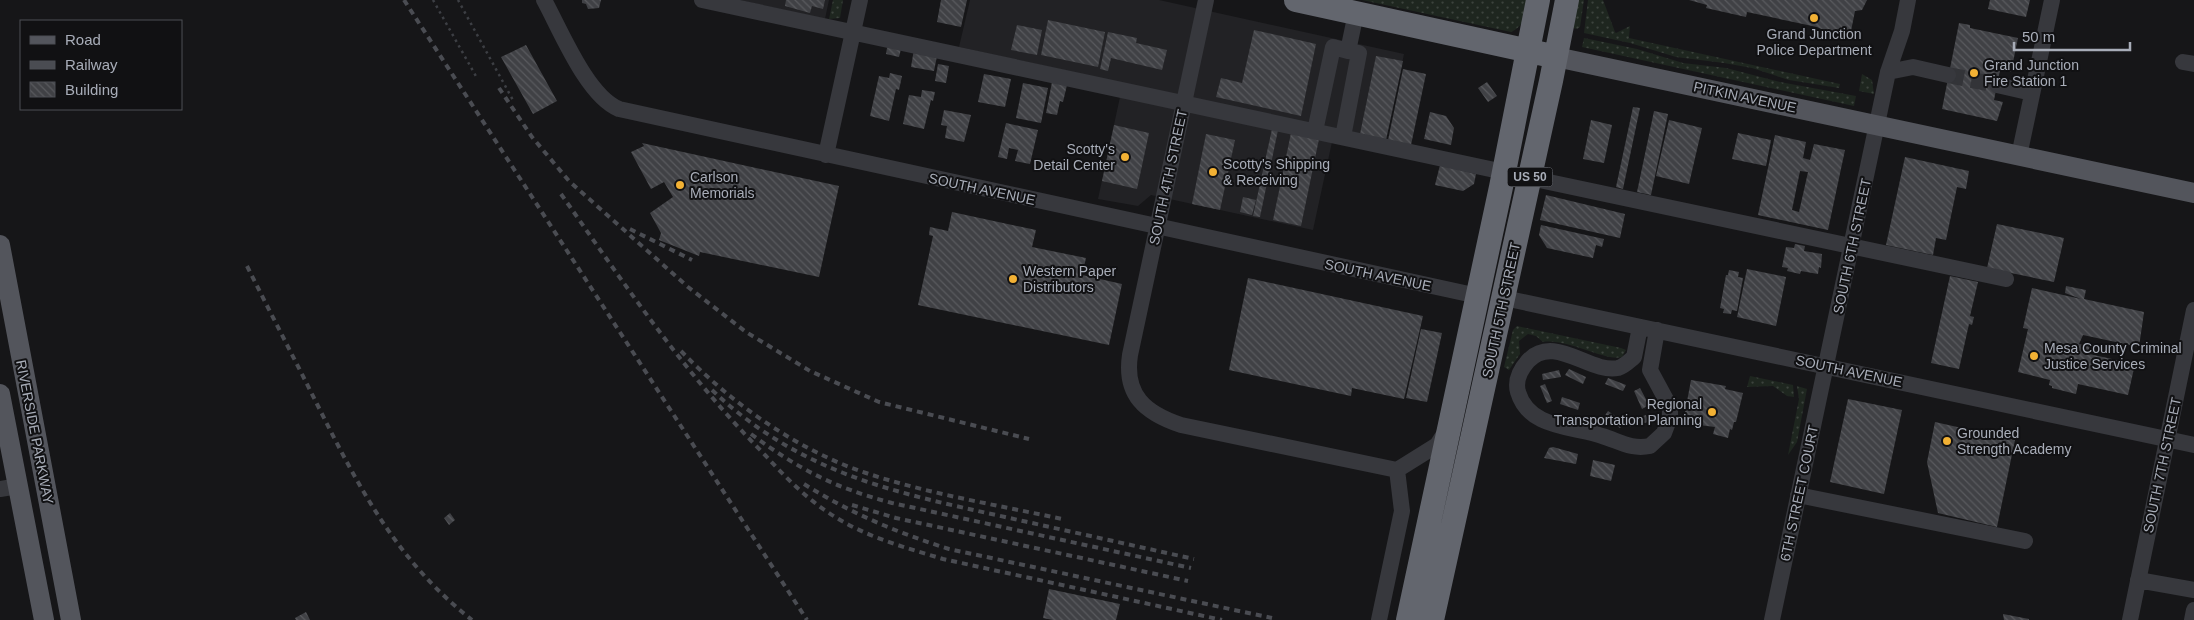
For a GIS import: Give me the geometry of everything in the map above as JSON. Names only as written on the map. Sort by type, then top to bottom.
[{"type":"highway","name":"PITKIN AVENUE","points":[[1296,0],[1556,57]]},
{"type":"highway","name":"SOUTH 5TH STREET","points":[[1408,620],[1478,296],[1538,0]]},
{"type":"highway","name":"SOUTH 5TH STREET","points":[[1432,620],[1504,298],[1567,0]]},
{"type":"highway","points":[[1502,180],[1508,208],[1495,287],[1497,295],[1504,298]]},
{"type":"main road","name":"PITKIN AVENUE","points":[[1556,57],[2194,193]]},
{"type":"main road","name":"RIVERSIDE PARKWAY","points":[[0,245],[71,620]]},
{"type":"main road","name":"RIVERSIDE PARKWAY","points":[[0,394],[9,487],[44,620]]},
{"type":"street","name":"SOUTH AVENUE","points":[[544,0],[592,86],[611,105],[826,155],[1478,296]]},
{"type":"street","points":[[702,0],[1343,137],[1502,180]]},
{"type":"street","points":[[826,155],[860,0]]},
{"type":"street","name":"SOUTH 4TH STREET","points":[[1206,0],[1130,355],[1129,378],[1133,390],[1140,402],[1164,419],[1181,425],[1397,470]]},
{"type":"street","name":"SOUTH 6TH STREET","points":[[1826,366],[1888,72],[1902,31],[1908,0]]},
{"type":"street","points":[[2019,156],[2052,0]]},
{"type":"street","points":[[1348,51],[1356,13]]},
{"type":"street","points":[[1315,131],[1332,47],[1359,53],[1343,137]]},
{"type":"street","points":[[1888,72],[1913,67],[1948,74]]},
{"type":"street","points":[[1997,85],[2032,93]]},
{"type":"street","points":[[1530,178],[1852,248],[2006,279]]},
{"type":"street","name":"SOUTH AVENUE","points":[[1504,298],[2194,445]]},
{"type":"street","name":"SOUTH 7TH STREET","points":[[2130,620],[2193,317]]},
{"type":"street","points":[[1620,368],[1634,357],[1640,327]]},
{"type":"street","points":[[1653,378],[1620,368],[1610,368],[1560,352],[1547,352],[1529,359],[1522,368],[1517,387],[1525,405],[1539,419],[1552,424],[1602,435],[1625,445],[1643,447],[1658,440],[1670,417],[1670,407],[1650,370],[1657,330]]},
{"type":"street","name":"6TH STREET COURT","points":[[1772,620],[1826,366]]},
{"type":"street","points":[[1378,620],[1402,511],[1397,470],[1436,445],[1452,416]]},
{"type":"street","points":[[1798,495],[2025,541]]},
{"type":"street","points":[[2138,580],[2194,590]]},
{"type":"street","points":[[2192,620],[2194,610]]},
{"type":"path","points":[[433,0],[477,78]]},
{"type":"path","points":[[458,0],[514,102]]},
{"type":"shaded area","points":[[739,0],[829,0],[825,19]]},
{"type":"shaded area","points":[[833,0],[843,0],[840,18],[829,19]]},
{"type":"shaded area","points":[[970,0],[1159,0],[1404,54],[1386,140],[1332,142],[1313,230],[1151,195],[1138,206],[1098,199],[1123,83],[959,47]]},
{"type":"shaded area","points":[[1362,0],[1527,0],[1522,23],[1511,32]]},
{"type":"shaded area","points":[[1578,0],[1584,0],[1580,27],[1577,29],[1573,28]]},
{"type":"shaded area","points":[[1588,0],[1603,0],[1615,32],[1630,26],[1629,38],[1840,84],[1839,88],[1789,80],[1752,68],[1676,57],[1630,43],[1584,33]]},
{"type":"shaded area","points":[[1584,38],[1637,49],[1683,63],[1726,68],[1780,82],[1856,96],[1854,106],[1582,47]]},
{"type":"shaded area","points":[[1862,74],[1872,80],[1874,94],[1859,91]]},
{"type":"shaded area","points":[[1517,326],[1626,350],[1622,357],[1615,358],[1563,343],[1543,342],[1536,336],[1528,334],[1519,341],[1520,354],[1509,370],[1504,367],[1513,330]]},
{"type":"shaded area","points":[[1750,376],[1793,385],[1794,397],[1787,396],[1773,386],[1747,387]]},
{"type":"shaded area","points":[[1797,386],[1807,389],[1797,442],[1788,455],[1799,399]]},
{"type":"building","points":[[582,0],[601,0],[599,8],[588,9],[586,4],[582,3]]},
{"type":"building","points":[[786,0],[825,0],[823,9],[812,6],[810,13],[785,6]]},
{"type":"building","points":[[941,0],[967,0],[961,27],[937,22]]},
{"type":"building","name":"Grand Junction Police Department","points":[[1689,0],[1867,0],[1862,10],[1855,11],[1850,36],[1832,34],[1817,27],[1747,12],[1746,17],[1706,8],[1707,5]]},
{"type":"building","points":[[1990,0],[2030,0],[2026,17],[1988,9]]},
{"type":"building","points":[[1048,20],[1105,32],[1098,67],[1041,55]]},
{"type":"building","name":"Grand Junction Fire Station 1","points":[[1959,23],[1970,25],[1970,28],[2018,38],[2011,72],[2000,70],[1994,100],[2003,102],[1997,121],[1942,109]]},
{"type":"building","points":[[1017,25],[1042,30],[1037,55],[1011,50]]},
{"type":"building","points":[[1254,30],[1316,44],[1301,116],[1216,97],[1221,78],[1242,83]]},
{"type":"building","points":[[1108,32],[1137,38],[1136,43],[1167,50],[1162,70],[1111,58],[1108,71],[1100,69]]},
{"type":"building","points":[[888,42],[902,45],[899,57],[886,54]]},
{"type":"building","points":[[526,45],[557,101],[533,114],[501,57]]},
{"type":"building","points":[[914,49],[937,56],[934,71],[911,67]]},
{"type":"building","points":[[1376,56],[1403,61],[1386,140],[1360,134]]},
{"type":"building","points":[[938,64],[949,66],[946,83],[935,81]]},
{"type":"building","points":[[1403,69],[1426,74],[1411,145],[1388,140]]},
{"type":"building","points":[[890,73],[902,76],[899,90],[896,89],[889,121],[870,116],[879,76],[889,78]]},
{"type":"building","points":[[984,74],[1011,79],[1005,107],[978,102]]},
{"type":"building","points":[[1052,82],[1067,85],[1063,102],[1060,101],[1057,115],[1046,113]]},
{"type":"building","points":[[1487,82],[1497,96],[1488,102],[1478,88]]},
{"type":"building","points":[[1023,83],[1048,88],[1041,123],[1016,118]]},
{"type":"building","points":[[922,90],[935,92],[933,101],[931,100],[924,129],[903,124],[909,95],[921,97]]},
{"type":"building","points":[[1633,107],[1640,108],[1623,189],[1616,187]]},
{"type":"building","points":[[944,110],[971,115],[964,142],[945,138],[947,126],[941,125]]},
{"type":"building","points":[[1654,111],[1668,114],[1651,195],[1637,192]]},
{"type":"building","points":[[1430,112],[1446,116],[1454,128],[1451,145],[1424,139]]},
{"type":"building","points":[[1591,120],[1612,125],[1604,163],[1583,159]]},
{"type":"building","points":[[1669,120],[1702,128],[1689,184],[1656,176]]},
{"type":"building","points":[[1006,123],[1038,130],[1030,164],[1015,161],[1018,150],[1009,148],[1007,159],[998,157]]},
{"type":"building","name":"Scotty's Detail Center","points":[[1114,125],[1149,133],[1137,189],[1102,181]]},
{"type":"building","points":[[1272,129],[1278,130],[1260,217],[1253,216]]},
{"type":"building","points":[[1291,133],[1319,139],[1301,226],[1273,220]]},
{"type":"building","points":[[1738,133],[1771,140],[1766,166],[1732,159]]},
{"type":"building","name":"Scotty's Shipping & Receiving","points":[[1206,134],[1235,140],[1220,210],[1192,204]]},
{"type":"building","points":[[1775,135],[1806,142],[1803,158],[1810,160],[1814,144],[1845,150],[1828,230],[1758,215]],"holes":[[[1800,171],[1808,172],[1799,212],[1792,210]]]},
{"type":"building","points":[[642,143],[839,186],[819,277],[700,252],[699,256],[659,240],[661,233],[650,213],[673,197],[664,182],[651,189],[631,152],[644,146]]},
{"type":"building","points":[[1905,157],[1969,171],[1966,189],[1957,187],[1946,240],[1936,238],[1933,255],[1886,245]]},
{"type":"building","points":[[1440,165],[1476,174],[1474,184],[1463,191],[1435,185]]},
{"type":"building","points":[[1546,195],[1625,214],[1620,238],[1540,220]]},
{"type":"building","points":[[1243,197],[1256,200],[1252,215],[1240,212]]},
{"type":"building","name":"Western Paper Distributors","points":[[952,212],[1036,230],[1032,247],[1086,258],[1082,275],[1122,284],[1109,345],[918,305],[933,236],[929,235],[930,227],[948,231]]},
{"type":"building","points":[[1997,224],[2064,238],[2054,282],[1987,268]]},
{"type":"building","points":[[1541,225],[1604,239],[1602,247],[1596,245],[1593,258],[1547,248],[1539,235]]},
{"type":"building","points":[[1795,244],[1805,246],[1804,251],[1822,254],[1821,268],[1819,267],[1818,274],[1801,271],[1800,274],[1787,271],[1788,268],[1782,267],[1786,247],[1794,248]]},
{"type":"building","points":[[1747,269],[1786,277],[1776,326],[1737,317]]},
{"type":"building","points":[[1729,270],[1739,272],[1738,277],[1743,278],[1737,311],[1732,310],[1731,314],[1723,313],[1724,309],[1720,308],[1726,275],[1728,275]]},
{"type":"building","points":[[1950,276],[1978,282],[1970,316],[1974,317],[1972,325],[1969,324],[1959,369],[1931,363]]},
{"type":"building","points":[[1248,278],[1423,316],[1404,399],[1352,388],[1351,396],[1229,370]]},
{"type":"building","points":[[2066,286],[2086,290],[2084,299],[2144,312],[2139,347],[2083,335],[2079,344],[2090,346],[2089,354],[2135,364],[2128,395],[2078,384],[2076,394],[2052,388],[2049,385],[2050,380],[2018,372],[2028,329],[2023,328],[2032,288],[2081,299],[2065,293]]},
{"type":"building","points":[[1421,329],[1442,333],[1427,402],[1406,398]]},
{"type":"building","points":[[1569,369],[1586,377],[1583,384],[1565,375]]},
{"type":"building","points":[[1559,370],[1561,377],[1543,380],[1542,374]]},
{"type":"building","points":[[1608,378],[1626,385],[1623,391],[1605,384]]},
{"type":"building","name":"Regional Transportation Planning","points":[[1691,380],[1726,386],[1725,389],[1743,393],[1736,422],[1734,422],[1732,430],[1730,429],[1728,438],[1713,434],[1715,427],[1683,423]]},
{"type":"building","points":[[1545,384],[1552,401],[1547,403],[1540,386]]},
{"type":"building","points":[[1640,388],[1649,405],[1642,409],[1634,391]]},
{"type":"building","points":[[1562,397],[1580,403],[1578,410],[1560,404]]},
{"type":"building","points":[[1848,399],[1902,410],[1884,494],[1830,482]]},
{"type":"building","points":[[1608,411],[1624,422],[1620,428],[1604,417]]},
{"type":"building","points":[[1646,415],[1648,422],[1630,427],[1628,421]]},
{"type":"building","points":[[1935,422],[2015,440],[1997,527],[1938,513],[1927,462]]},
{"type":"building","points":[[1553,447],[1578,454],[1576,464],[1544,458],[1549,448]]},
{"type":"building","points":[[1593,460],[1615,465],[1611,481],[1590,476]]},
{"type":"building","points":[[450,513],[455,520],[449,525],[444,518]]},
{"type":"building","points":[[1049,589],[1120,604],[1116,620],[1053,620],[1043,618]]},
{"type":"building","points":[[306,612],[310,620],[296,620],[295,618]]},
{"type":"building","points":[[2003,614],[2029,619],[2029,620],[2004,620]]},
{"type":"tunnel","points":[[1948,75],[1997,85]]},
{"type":"railway","points":[[404,0],[807,620]]},
{"type":"railway","points":[[499,88],[532,137],[569,181],[688,287],[746,332],[810,371],[879,402],[1029,439]]},
{"type":"railway","points":[[561,194],[658,330],[710,395],[782,473],[799,490],[827,512],[875,537],[943,559],[1222,620]]},
{"type":"railway","points":[[630,229],[692,260]]},
{"type":"railway","points":[[247,266],[348,465],[382,521],[422,573],[472,620]]},
{"type":"railway","points":[[681,351],[721,389],[743,406],[766,423],[815,452],[866,473],[914,487],[1062,519]]},
{"type":"railway","points":[[712,390],[745,418],[779,441],[814,460],[886,488],[964,508],[1194,559]]},
{"type":"railway","points":[[751,434],[785,458],[818,476],[834,484],[871,497],[1191,568]]},
{"type":"railway","points":[[804,484],[839,504],[875,521],[949,549],[1272,618]]},
{"type":"railway","points":[[852,505],[896,518],[1188,581]]},
{"type":"place","name":"Grand Junction Police Department","points":[[1814,18]]},
{"type":"place","name":"Grand Junction Fire Station 1","points":[[1974,73]]},
{"type":"place","name":"Scotty's Detail Center","points":[[1125,157]]},
{"type":"place","name":"Scotty's Shipping & Receiving","points":[[1213,172]]},
{"type":"place","name":"Carlson Memorials","points":[[680,185]]},
{"type":"place","name":"Western Paper Distributors","points":[[1013,279]]},
{"type":"place","name":"Mesa County Criminal Justice Services","points":[[2034,356]]},
{"type":"place","name":"Regional Transportation Planning","points":[[1712,412]]},
{"type":"place","name":"Grounded Strength Academy","points":[[1947,441]]}]
